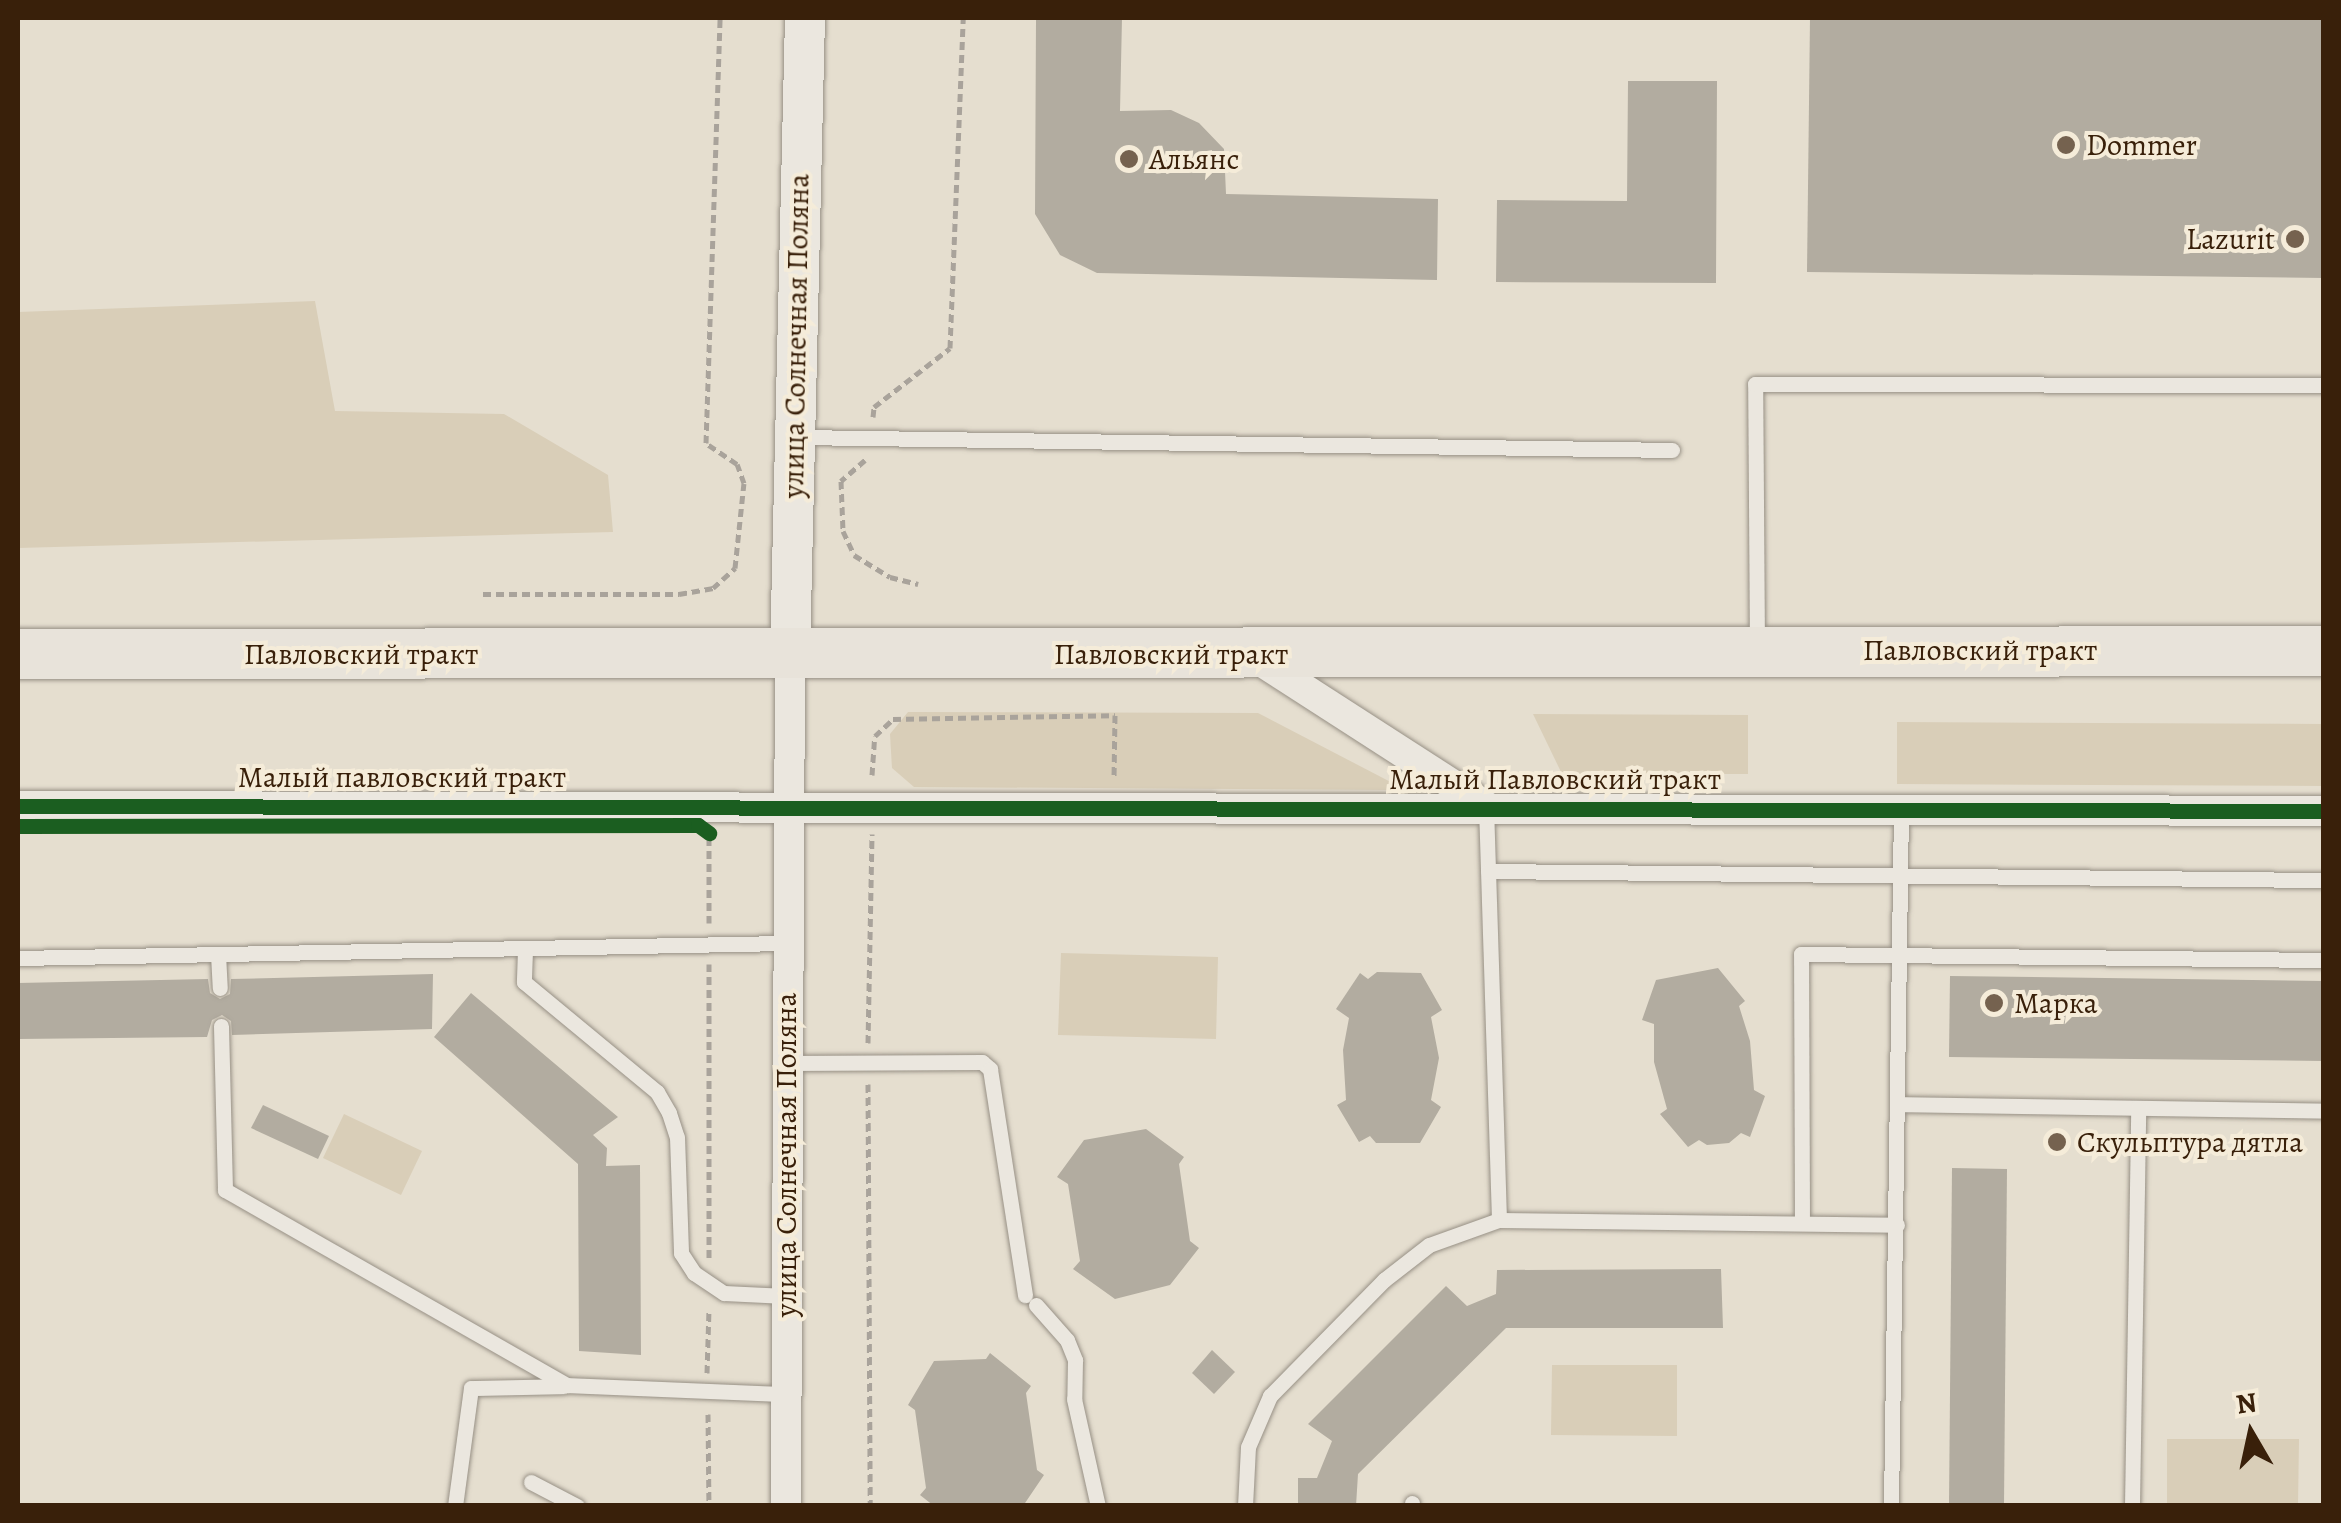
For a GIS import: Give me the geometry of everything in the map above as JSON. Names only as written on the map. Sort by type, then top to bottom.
[{"type":"main road","name":"Павловский тракт","points":[[18,654],[2324,651]]},
{"type":"street","name":"улица Солнечная Поляна","points":[[786,1506],[787,804],[805,18]]},
{"type":"street","points":[[1251,654],[1486,806]]},
{"type":"street","name":"Малый павловский тракт","points":[[18,806],[787,804]]},
{"type":"street","name":"Малый Павловский тракт","points":[[787,804],[2324,811]]},
{"type":"lane","points":[[1757,650],[1755,384],[2324,385]]},
{"type":"lane","points":[[793,437],[1672,450]]},
{"type":"lane","points":[[1486,806],[1500,1220]]},
{"type":"lane","points":[[1891,1506],[1901,808]]},
{"type":"lane","points":[[1488,871],[2324,880]]},
{"type":"lane","points":[[18,958],[786,943]]},
{"type":"lane","points":[[524,950],[524,982],[657,1092],[677,1138],[681,1253],[724,1293],[786,1296]]},
{"type":"lane","points":[[218,954],[220,988]]},
{"type":"lane","points":[[1802,1223],[1802,954],[2324,960]]},
{"type":"lane","points":[[220,1026],[225,1190],[566,1386]]},
{"type":"lane","points":[[786,1063],[982,1062],[990,1069],[1031,1300],[1067,1340],[1074,1360],[1074,1399],[1098,1506]]},
{"type":"lane","points":[[1898,1104],[2324,1111]]},
{"type":"lane","points":[[2132,1506],[2138,1108]]},
{"type":"lane","points":[[1245,1506],[1248,1447],[1270,1396],[1294,1369],[1428,1246],[1500,1220],[1897,1225]]},
{"type":"lane","points":[[454,1506],[471,1388],[566,1386],[786,1394]]},
{"type":"lane","points":[[532,1482],[578,1506]]},
{"type":"path","points":[[483,594],[679,594],[713,588],[735,568],[744,483],[738,464],[706,443],[720,18]]},
{"type":"path","points":[[918,584],[890,577],[854,555],[842,531],[841,480],[871,455],[874,407],[950,348],[963,18]]},
{"type":"path","points":[[872,775],[875,736],[894,719],[1115,715],[1114,782]]},
{"type":"path","points":[[709,833],[709,1506]]},
{"type":"path","points":[[870,1506],[868,1062],[872,833]]},
{"type":"shaded area","points":[[315,301],[335,411],[504,414],[608,475],[613,532],[18,548],[18,312]]},
{"type":"shaded area","points":[[908,712],[1258,713],[1406,790],[914,787],[892,768],[890,734]]},
{"type":"shaded area","points":[[1533,714],[1748,715],[1748,774],[1562,774]]},
{"type":"shaded area","points":[[1897,722],[2323,724],[2323,786],[1897,784]]},
{"type":"shaded area","points":[[1061,953],[1218,957],[1216,1039],[1058,1035]]},
{"type":"shaded area","points":[[344,1114],[422,1151],[401,1195],[323,1158]]},
{"type":"shaded area","points":[[1552,1365],[1677,1365],[1677,1436],[1551,1435]]},
{"type":"shaded area","points":[[2167,1439],[2299,1439],[2298,1505],[2167,1505]]},
{"type":"building","name":"Альянс","points":[[1036,18],[1122,18],[1120,111],[1171,110],[1199,123],[1224,149],[1226,194],[1438,199],[1437,280],[1097,273],[1060,255],[1035,214]]},
{"type":"building","name":"Dommer","points":[[1810,18],[2324,18],[2324,278],[1807,272]]},
{"type":"building","points":[[1628,81],[1717,81],[1716,283],[1496,282],[1497,200],[1627,201]]},
{"type":"building","points":[[1718,968],[1745,1001],[1739,1006],[1750,1041],[1754,1090],[1765,1096],[1750,1137],[1741,1133],[1729,1143],[1707,1145],[1699,1140],[1688,1147],[1660,1114],[1667,1109],[1654,1062],[1654,1024],[1642,1020],[1656,980]]},
{"type":"building","points":[[1377,972],[1421,973],[1442,1010],[1431,1017],[1439,1058],[1431,1100],[1441,1107],[1420,1143],[1376,1143],[1370,1136],[1359,1142],[1337,1105],[1346,1100],[1343,1050],[1349,1018],[1336,1009],[1360,973],[1368,979]]},
{"type":"building","points":[[433,974],[432,1029],[232,1035],[231,1021],[222,1015],[212,1020],[207,1037],[18,1039],[18,983],[208,979],[210,993],[220,999],[230,994],[231,979]]},
{"type":"building","points":[[1950,976],[2324,981],[2324,1061],[1949,1057]]},
{"type":"building","points":[[471,993],[618,1117],[593,1135],[607,1148],[606,1166],[640,1165],[641,1355],[579,1351],[578,1164],[434,1037]]},
{"type":"building","points":[[263,1105],[329,1136],[318,1159],[251,1128]]},
{"type":"building","points":[[1146,1129],[1184,1157],[1179,1164],[1190,1241],[1199,1248],[1170,1285],[1115,1299],[1073,1269],[1080,1261],[1068,1184],[1057,1177],[1084,1140]]},
{"type":"building","points":[[1952,1168],[2007,1169],[2004,1506],[1949,1506]]},
{"type":"building","points":[[1721,1269],[1723,1328],[1506,1328],[1358,1474],[1356,1506],[1298,1506],[1298,1478],[1317,1478],[1332,1441],[1308,1424],[1446,1286],[1467,1306],[1496,1294],[1497,1270]]},
{"type":"building","points":[[1212,1350],[1235,1372],[1214,1394],[1192,1373]]},
{"type":"building","points":[[990,1353],[1031,1386],[1026,1393],[1037,1470],[1044,1475],[1023,1506],[934,1506],[920,1495],[926,1488],[915,1410],[908,1405],[934,1361],[986,1359]]},
{"type":"cycle path","points":[[18,806],[2324,811]]},
{"type":"cycle path","points":[[18,826],[698,825],[709,833]]},
{"type":"place","name":"Dommer","points":[[2066,145]]},
{"type":"place","name":"Альянс","points":[[1129,159]]},
{"type":"place","name":"Lazurit","points":[[2295,239]]},
{"type":"place","name":"Марка","points":[[1994,1003]]},
{"type":"place","name":"Скульптура дятла","points":[[2057,1142]]}]
